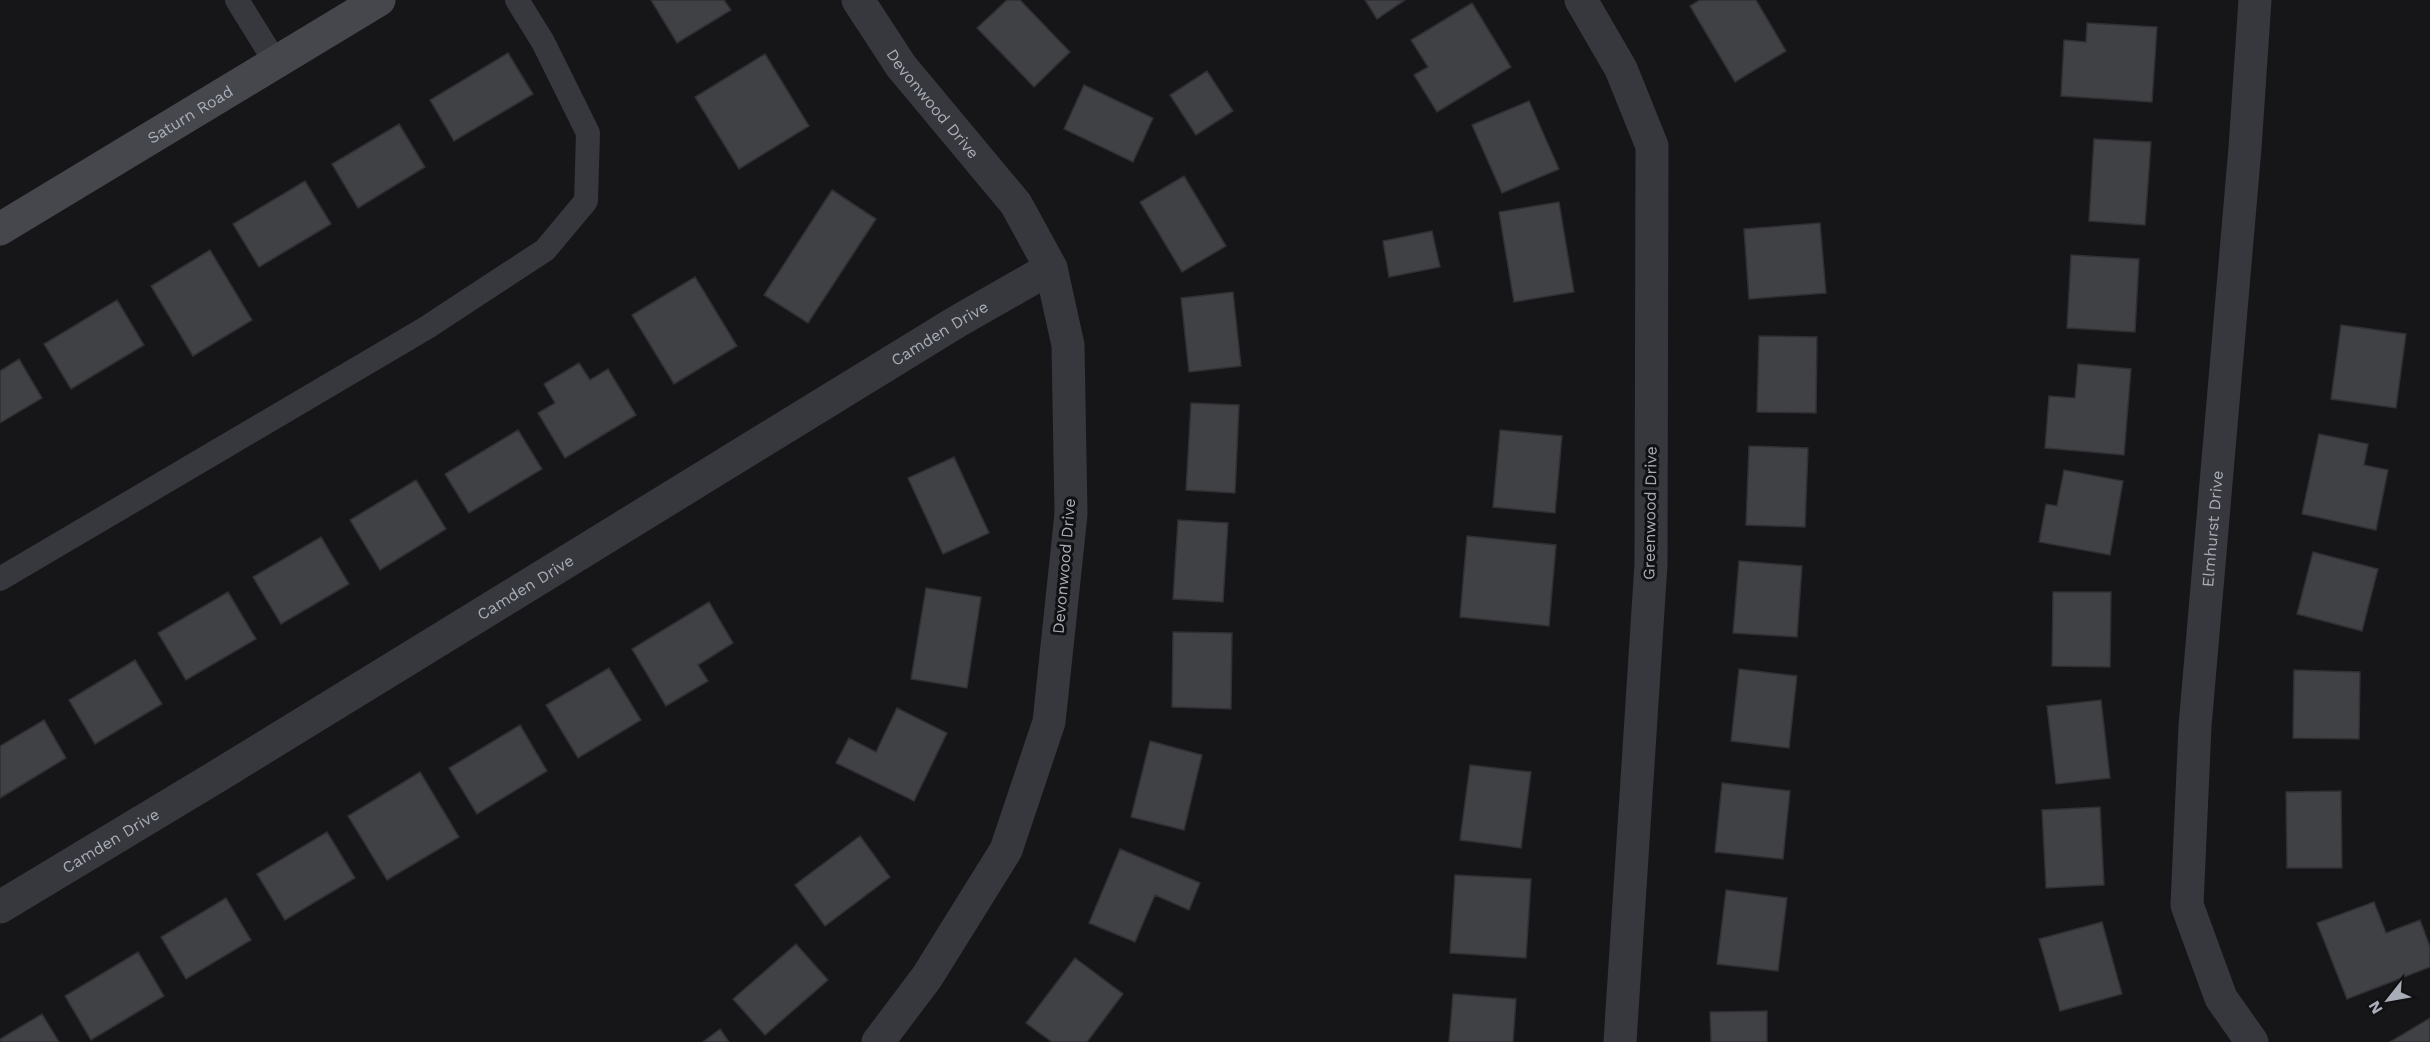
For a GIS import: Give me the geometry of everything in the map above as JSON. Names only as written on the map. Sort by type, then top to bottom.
[{"type":"street","name":"Saturn Road","points":[[0,230],[379,0]]},
{"type":"street","name":"Devonwood Drive","points":[[858,0],[901,66],[1016,204],[1051,268],[1068,345],[1071,514],[1049,722],[1006,849],[927,977],[878,1042]]},
{"type":"street","name":"Greenwood Drive","points":[[1581,0],[1621,69],[1652,146],[1651,564],[1620,1042]]},
{"type":"street","name":"Elmhurst Drive","points":[[2252,1042],[2221,998],[2187,905],[2195,726],[2246,148],[2255,0]]},
{"type":"street","name":"Camden Drive","points":[[0,907],[948,327],[1051,268]]},
{"type":"lane","points":[[237,0],[276,63]]},
{"type":"lane","points":[[0,579],[426,328],[545,250],[586,201],[588,133],[543,42],[517,0]]},
{"type":"building","points":[[651,0],[724,0],[731,10],[677,43]]},
{"type":"building","points":[[1007,0],[1020,0],[1070,52],[1034,87],[977,28]]},
{"type":"building","points":[[1365,0],[1405,0],[1377,19]]},
{"type":"building","points":[[1700,0],[1756,0],[1786,51],[1735,82],[1690,6]]},
{"type":"building","points":[[1472,3],[1511,67],[1437,112],[1414,75],[1428,67],[1411,40]]},
{"type":"building","points":[[2087,23],[2157,27],[2152,102],[2061,96],[2064,40],[2086,42]]},
{"type":"building","points":[[508,53],[533,94],[454,141],[430,100]]},
{"type":"building","points":[[765,54],[809,126],[739,169],[695,97]]},
{"type":"building","points":[[1207,71],[1233,111],[1196,135],[1170,95]]},
{"type":"building","points":[[1084,85],[1153,118],[1133,162],[1064,129]]},
{"type":"building","points":[[1529,101],[1559,169],[1502,193],[1472,125]]},
{"type":"building","points":[[399,124],[425,167],[358,208],[332,164]]},
{"type":"building","points":[[2094,139],[2151,142],[2145,225],[2089,221]]},
{"type":"building","points":[[1184,176],[1226,246],[1182,272],[1140,202]]},
{"type":"building","points":[[305,181],[331,224],[259,267],[233,224]]},
{"type":"building","points":[[832,190],[876,219],[808,323],[764,295]]},
{"type":"building","points":[[1559,202],[1574,292],[1514,302],[1499,212]]},
{"type":"building","points":[[1820,223],[1826,293],[1749,299],[1744,229]]},
{"type":"building","points":[[1432,231],[1440,267],[1389,277],[1383,241]]},
{"type":"building","points":[[210,250],[252,320],[193,356],[151,286]]},
{"type":"building","points":[[2071,255],[2139,259],[2135,332],[2067,328]]},
{"type":"building","points":[[695,277],[737,346],[674,384],[632,315]]},
{"type":"building","points":[[1233,292],[1241,366],[1189,372],[1181,298]]},
{"type":"building","points":[[117,300],[144,345],[71,389],[44,344]]},
{"type":"building","points":[[2341,325],[2406,334],[2396,408],[2331,399]]},
{"type":"building","points":[[1759,336],[1817,337],[1816,413],[1757,412]]},
{"type":"building","points":[[19,359],[42,398],[0,423],[0,371]]},
{"type":"building","points":[[579,363],[590,380],[608,369],[636,415],[565,458],[538,413],[555,403],[544,384]]},
{"type":"building","points":[[2078,364],[2131,369],[2124,455],[2045,448],[2049,396],[2075,398]]},
{"type":"building","points":[[1191,403],[1239,405],[1235,493],[1186,490]]},
{"type":"building","points":[[518,430],[542,469],[469,513],[445,474]]},
{"type":"building","points":[[1500,430],[1562,436],[1555,513],[1493,507]]},
{"type":"building","points":[[2319,434],[2368,444],[2364,465],[2388,470],[2376,530],[2302,514]]},
{"type":"building","points":[[1749,446],[1808,448],[1805,527],[1746,525]]},
{"type":"building","points":[[954,457],[989,533],[943,554],[908,478]]},
{"type":"building","points":[[2064,470],[2123,481],[2110,555],[2039,542],[2046,504],[2057,506]]},
{"type":"building","points":[[416,480],[446,529],[380,570],[350,520]]},
{"type":"building","points":[[1178,520],[1228,523],[1223,602],[1173,599]]},
{"type":"building","points":[[1467,536],[1556,545],[1549,626],[1460,617]]},
{"type":"building","points":[[321,537],[349,584],[281,624],[253,577]]},
{"type":"building","points":[[2313,552],[2378,569],[2362,631],[2297,614]]},
{"type":"building","points":[[1739,561],[1802,566],[1797,637],[1733,633]]},
{"type":"building","points":[[926,588],[981,597],[967,688],[911,679]]},
{"type":"building","points":[[228,592],[256,639],[186,680],[158,633]]},
{"type":"building","points":[[2053,592],[2111,592],[2110,667],[2052,666]]},
{"type":"building","points":[[709,602],[733,643],[698,665],[708,681],[666,706],[632,649]]},
{"type":"building","points":[[1173,632],[1232,633],[1231,709],[1172,707]]},
{"type":"building","points":[[135,660],[162,704],[95,744],[69,700]]},
{"type":"building","points":[[609,668],[641,720],[578,758],[546,705]]},
{"type":"building","points":[[1739,669],[1797,676],[1789,748],[1731,741]]},
{"type":"building","points":[[2294,670],[2360,672],[2359,739],[2293,738]]},
{"type":"building","points":[[2101,700],[2110,778],[2056,784],[2047,706]]},
{"type":"building","points":[[897,708],[947,733],[914,801],[836,763],[849,738],[876,752]]},
{"type":"building","points":[[44,720],[66,758],[0,798],[0,746]]},
{"type":"building","points":[[520,725],[547,771],[477,814],[449,768]]},
{"type":"building","points":[[1150,741],[1202,755],[1184,830],[1131,817]]},
{"type":"building","points":[[1470,765],[1531,772],[1521,848],[1460,840]]},
{"type":"building","points":[[420,772],[459,837],[387,880],[348,816]]},
{"type":"building","points":[[1722,783],[1790,791],[1783,859],[1715,852]]},
{"type":"building","points":[[2341,791],[2342,868],[2287,868],[2286,792]]},
{"type":"building","points":[[2100,807],[2104,885],[2046,888],[2042,810]]},
{"type":"building","points":[[327,832],[355,878],[285,920],[257,874]]},
{"type":"building","points":[[860,836],[890,877],[825,926],[795,885]]},
{"type":"building","points":[[1120,849],[1200,883],[1189,910],[1155,895],[1135,942],[1089,923]]},
{"type":"building","points":[[1455,875],[1531,879],[1526,958],[1450,953]]},
{"type":"building","points":[[1726,890],[1787,898],[1778,971],[1717,964]]},
{"type":"building","points":[[226,898],[251,940],[186,979],[161,937]]},
{"type":"building","points":[[2374,902],[2386,933],[2420,920],[2430,947],[2430,967],[2347,999],[2317,923]]},
{"type":"building","points":[[2102,922],[2122,994],[2060,1011],[2039,939]]},
{"type":"building","points":[[796,944],[828,980],[765,1035],[733,999]]},
{"type":"building","points":[[138,952],[164,996],[91,1040],[65,996]]},
{"type":"building","points":[[1075,958],[1123,994],[1087,1042],[1052,1042],[1026,1023]]},
{"type":"building","points":[[1453,994],[1516,999],[1513,1042],[1449,1042]]},
{"type":"building","points":[[1767,1011],[1767,1042],[1711,1042],[1710,1012]]},
{"type":"building","points":[[42,1014],[59,1042],[0,1042],[0,1039]]},
{"type":"building","points":[[2430,1018],[2430,1042],[2390,1042]]},
{"type":"building","points":[[720,1029],[729,1042],[703,1042]]}]
